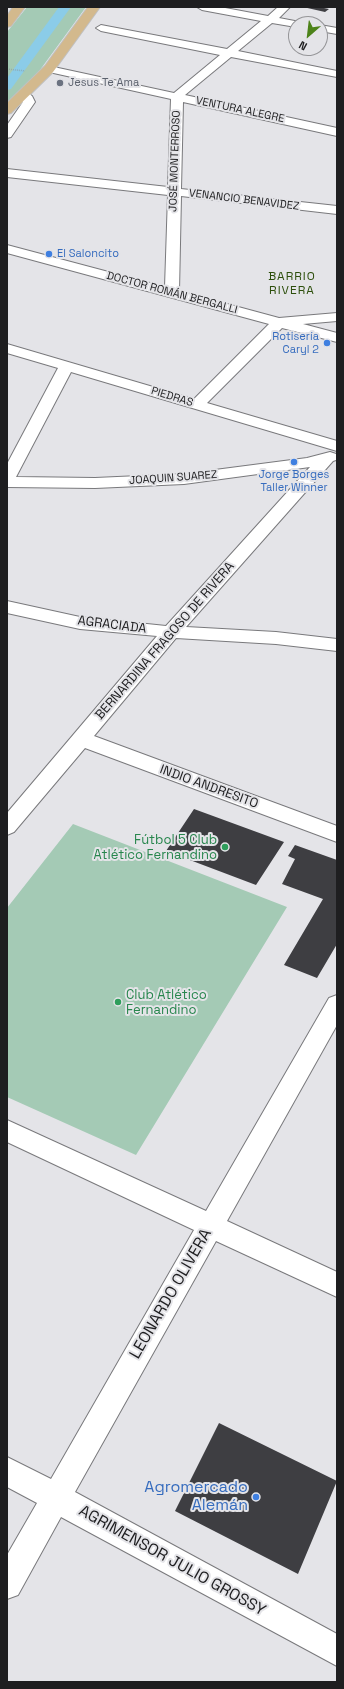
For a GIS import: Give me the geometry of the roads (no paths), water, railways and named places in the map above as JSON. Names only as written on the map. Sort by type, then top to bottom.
[{"type":"main road","points":[[7,24],[19,7]]},
{"type":"main road","points":[[7,110],[49,69],[94,7]]},
{"type":"street","points":[[202,7],[288,22]]},
{"type":"street","name":"JOSÉ MONTERROSO","points":[[172,293],[177,96],[285,7]]},
{"type":"street","points":[[101,28],[337,74]]},
{"type":"street","name":"VENTURA ALEGRE","points":[[49,69],[337,132]]},
{"type":"street","points":[[7,134],[29,102],[28,98],[24,94]]},
{"type":"street","name":"VENANCIO BENAVIDEZ","points":[[7,173],[337,210]]},
{"type":"street","name":"DOCTOR ROMÁN BERGALLI","points":[[7,248],[337,338]]},
{"type":"street","points":[[197,404],[278,322],[337,317]]},
{"type":"street","name":"PIEDRAS","points":[[7,348],[197,404],[334,453]]},
{"type":"street","points":[[7,481],[67,365]]},
{"type":"street","name":"JOAQUIN SUAREZ","points":[[7,481],[95,483],[184,479],[308,463],[334,453]]},
{"type":"street","name":"BERNARDINA FRAGOSO DE RIVERA","points":[[7,827],[171,632],[334,453]]},
{"type":"street","name":"AGRACIADA","points":[[7,607],[80,623],[171,632],[276,638],[337,645]]},
{"type":"street","name":"INDIO ANDRESITO","points":[[81,739],[337,834]]},
{"type":"street","name":"LEONARDO OLIVERA","points":[[7,1584],[55,1497],[337,1004]]},
{"type":"street","points":[[7,1130],[337,1285]]},
{"type":"street","name":"AGRIMENSOR JULIO GROSSY","points":[[7,1471],[337,1651]]},
{"type":"waterway","points":[[7,86],[65,7]]},
{"type":"place","name":"Jesus Te Ama","points":[[60,83]]},
{"type":"place","name":"El Saloncito","points":[[49,254]]},
{"type":"place","name":"Rotisería Caryl 2","points":[[327,343]]},
{"type":"place","name":"Jorge Borges Taller Winner","points":[[294,462]]},
{"type":"place","name":"Fútbol 5 Club Atlético Fernandino","points":[[225,847]]},
{"type":"place","name":"Club Atlético Fernandino","points":[[118,1002]]},
{"type":"place","name":"Agromercado Alemán","points":[[256,1497]]},
{"type":"district","name":"BARRIO RIVERA","points":[[292,284]]}]
